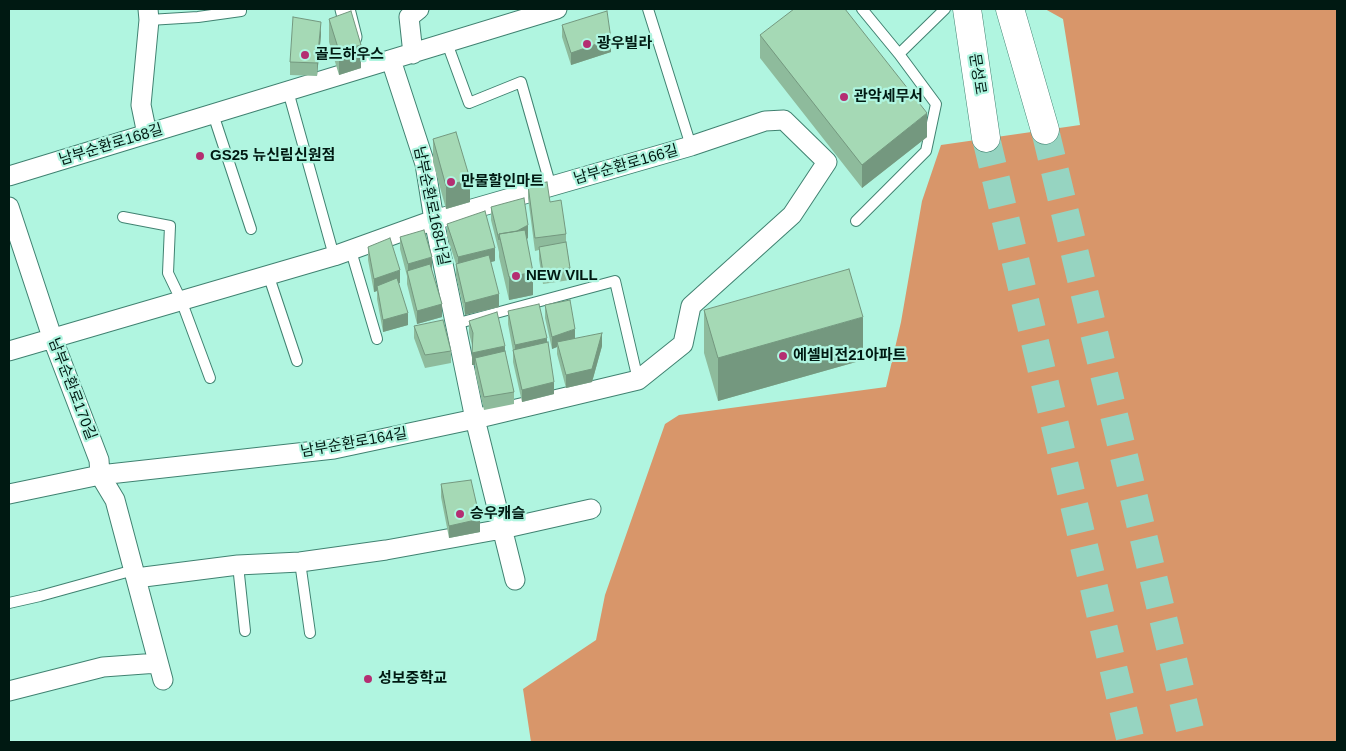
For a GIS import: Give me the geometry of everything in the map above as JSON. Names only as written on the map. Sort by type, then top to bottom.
[{"type":"main road","name":"문성로","points":[[967,9],[986,138]]},
{"type":"main road","points":[[1010,9],[1045,130]]},
{"type":"street","points":[[345,9],[362,68],[359,70]]},
{"type":"street","points":[[413,54],[409,17],[419,9]]},
{"type":"street","name":"남부순환로168길","points":[[9,176],[557,9]]},
{"type":"street","points":[[147,134],[141,105],[148,14]]},
{"type":"street","name":"남부순환로168다길","points":[[391,60],[425,164],[434,220],[475,419],[515,580]]},
{"type":"street","name":"남부순환로166길","points":[[9,351],[342,253],[434,220],[691,146],[765,121],[784,120],[827,162],[792,215],[691,306],[683,344]]},
{"type":"street","name":"남부순환로170길","points":[[9,208],[52,337],[99,460],[100,475],[115,500],[161,671],[102,667],[9,691]]},
{"type":"street","name":"남부순환로164길","points":[[9,494],[100,475],[334,449],[475,419],[638,380],[683,344]]},
{"type":"street","points":[[135,574],[238,565],[300,562],[386,550],[591,509]]},
{"type":"lane","points":[[148,14],[198,16],[241,11],[241,9]]},
{"type":"lane","points":[[648,9],[691,146]]},
{"type":"lane","points":[[856,221],[926,151],[936,104],[862,9]]},
{"type":"lane","points":[[898,54],[945,9]]},
{"type":"lane","points":[[448,43],[468,103],[521,82],[551,187]]},
{"type":"lane","points":[[288,91],[342,253],[377,340]]},
{"type":"lane","points":[[213,114],[252,229]]},
{"type":"lane","points":[[123,216],[170,226],[168,273],[181,300],[210,378]]},
{"type":"lane","points":[[268,274],[297,361]]},
{"type":"lane","points":[[455,324],[615,280],[638,380]]},
{"type":"lane","points":[[300,562],[310,632]]},
{"type":"lane","points":[[238,565],[244,630]]},
{"type":"lane","points":[[9,603],[135,574]]},
{"type":"shaded area","points":[[1045,9],[1337,9],[1337,742],[531,742],[523,689],[596,640],[605,595],[665,424],[679,415],[886,387],[901,322],[922,201],[941,145],[1080,125],[1063,19]]},
{"type":"building","name":"관악세무서","points":[[794,9],[845,9],[927,113],[862,165],[760,35]]},
{"type":"building","points":[[351,11],[361,45],[339,51],[329,19]]},
{"type":"building","points":[[607,11],[611,39],[571,53],[562,25]]},
{"type":"building","name":"골드하우스","points":[[293,17],[321,22],[317,63],[290,62]]},
{"type":"building","points":[[456,132],[470,179],[446,186],[433,139]]},
{"type":"building","points":[[547,182],[550,202],[561,200],[566,234],[535,238],[528,185]]},
{"type":"building","points":[[524,198],[528,225],[517,231],[499,234],[499,240],[491,207]]},
{"type":"building","points":[[485,211],[495,248],[458,257],[447,224]]},
{"type":"building","points":[[424,230],[432,257],[408,264],[400,237]]},
{"type":"building","points":[[525,230],[533,272],[509,277],[499,234]]},
{"type":"building","points":[[390,238],[400,270],[374,279],[368,247]]},
{"type":"building","points":[[566,242],[570,268],[543,272],[539,247]]},
{"type":"building","points":[[489,255],[499,294],[465,303],[456,264]]},
{"type":"building","points":[[430,264],[442,304],[417,311],[407,271]]},
{"type":"building","points":[[849,269],[863,317],[718,358],[704,310]]},
{"type":"building","points":[[397,278],[408,313],[383,320],[377,286]]},
{"type":"building","points":[[570,300],[575,329],[552,337],[545,305]]},
{"type":"building","points":[[539,304],[547,338],[515,345],[508,311]]},
{"type":"building","points":[[497,312],[505,346],[472,353],[473,333],[469,321]]},
{"type":"building","points":[[443,320],[451,351],[425,355],[414,326]]},
{"type":"building","points":[[602,333],[592,369],[566,375],[557,342]]},
{"type":"building","points":[[548,342],[554,382],[522,390],[513,350]]},
{"type":"building","points":[[505,351],[514,392],[484,397],[475,358]]},
{"type":"building","name":"승우캐슬","points":[[471,480],[480,519],[449,526],[441,484]]},
{"type":"tunnel","points":[[1045,130],[1193,742]]},
{"type":"tunnel","points":[[986,138],[1131,742]]},
{"type":"place","name":"광우빌라","points":[[587,44]]},
{"type":"place","name":"골드하우스","points":[[305,55]]},
{"type":"place","name":"관악세무서","points":[[844,97]]},
{"type":"place","name":"GS25 뉴신림신원점","points":[[200,156]]},
{"type":"place","name":"만물할인마트","points":[[451,182]]},
{"type":"place","name":"NEW VILL","points":[[516,276]]},
{"type":"place","name":"에셀비전21아파트","points":[[783,356]]},
{"type":"place","name":"승우캐슬","points":[[460,514]]},
{"type":"place","name":"성보중학교","points":[[368,679]]}]
